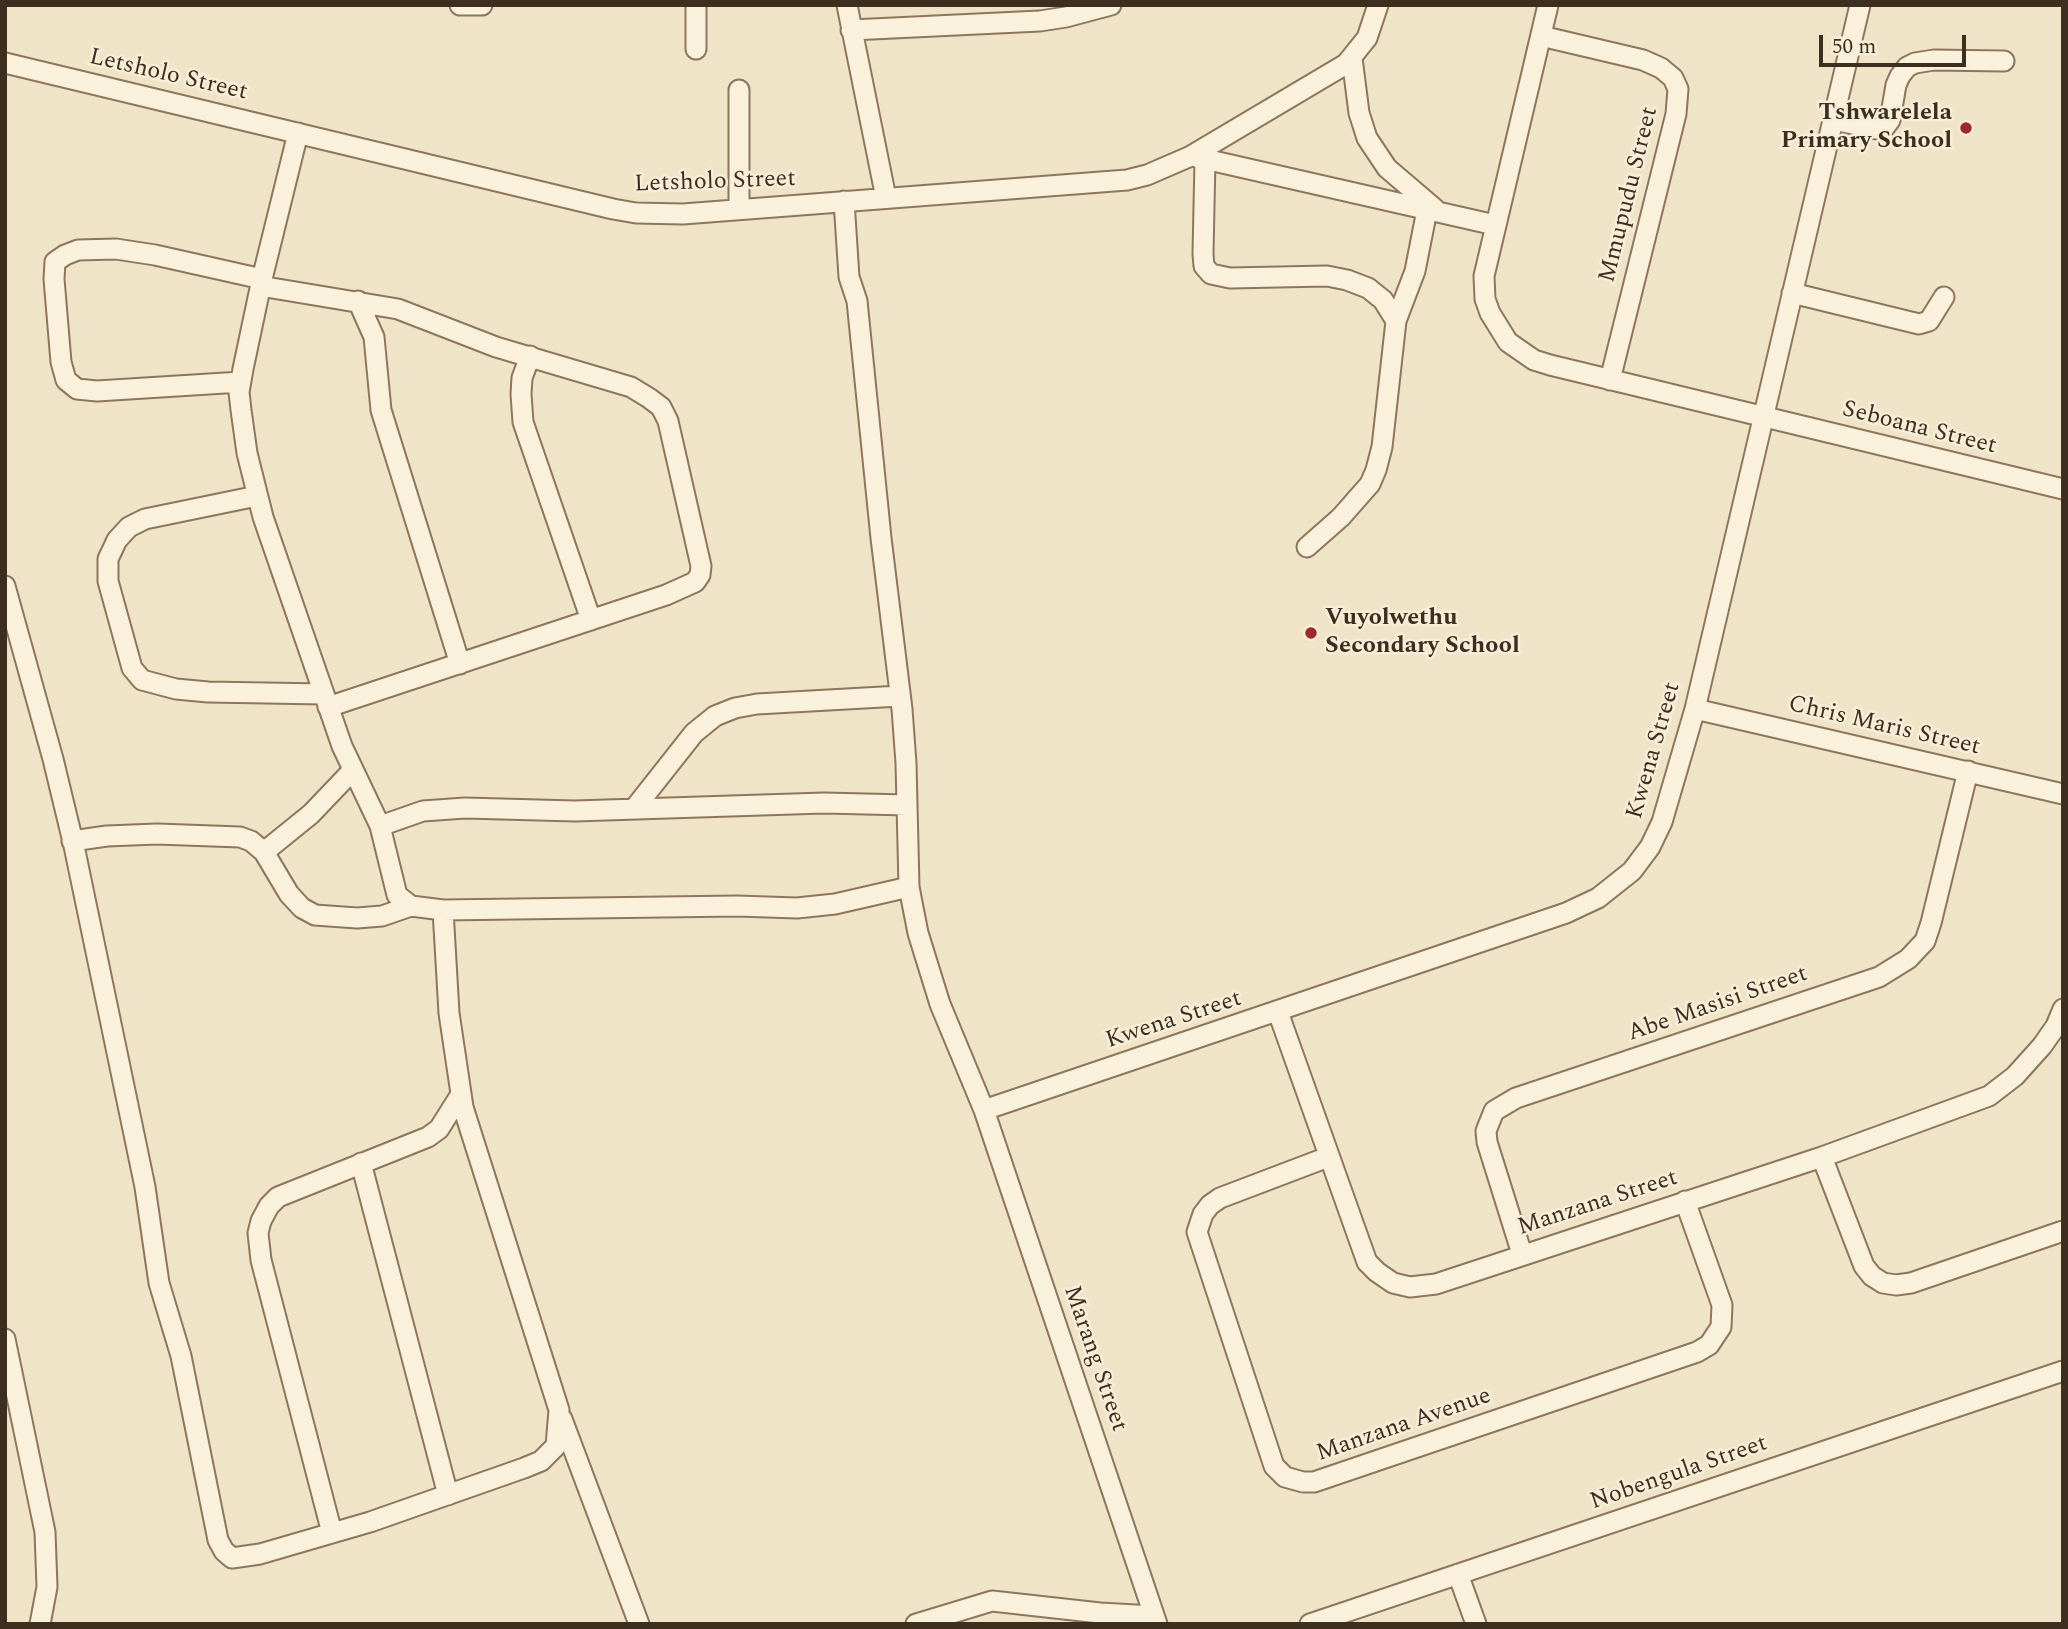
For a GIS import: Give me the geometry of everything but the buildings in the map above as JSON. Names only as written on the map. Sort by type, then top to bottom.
[{"type":"street","points":[[460,5],[482,5]]},
{"type":"street","points":[[696,5],[696,49]]},
{"type":"street","points":[[847,5],[886,198]]},
{"type":"street","points":[[851,30],[1041,21],[1111,5]]},
{"type":"street","name":"Letsholo Street","points":[[5,63],[613,209],[636,213],[683,214],[1127,180],[1165,169],[1198,158],[1346,64],[1367,38],[1377,5]]},
{"type":"street","points":[[1548,5],[1495,225],[1483,288],[1490,313],[1508,342],[1534,360],[1763,417]]},
{"type":"street","name":"Kwena Street","points":[[984,1110],[1566,913],[1598,898],[1632,872],[1650,847],[1662,822],[1695,709],[1860,5]]},
{"type":"street","name":"Mmupudu Street","points":[[1541,36],[1643,60],[1661,68],[1673,78],[1678,89],[1676,114],[1610,380]]},
{"type":"street","points":[[1352,58],[1359,113],[1367,138],[1387,168],[1432,211]]},
{"type":"street","points":[[1833,120],[1884,128],[1890,120],[1896,85],[1907,66],[1934,60],[2004,61]]},
{"type":"street","points":[[739,90],[739,209]]},
{"type":"street","points":[[298,133],[261,282],[239,392],[247,453],[263,517],[326,701],[353,770],[380,826],[397,895],[411,906]]},
{"type":"street","points":[[1396,321],[1383,300],[1368,288],[1348,280],[1327,276],[1230,278],[1211,274],[1204,266],[1198,158],[1495,225]]},
{"type":"street","name":"Marang Street","points":[[844,201],[849,277],[857,301],[900,696],[909,887],[918,933],[940,1004],[984,1110],[1156,1620]]},
{"type":"street","points":[[1307,548],[1341,517],[1370,484],[1376,470],[1382,447],[1396,321],[1415,271],[1432,211]]},
{"type":"street","points":[[241,382],[97,391],[77,389],[66,380],[61,362],[55,262],[78,250],[116,249],[155,255],[261,282],[398,309],[472,339],[631,387],[661,407],[668,421],[701,566],[700,575],[695,582],[666,594],[460,664],[326,701],[176,689],[142,680],[132,668],[108,581],[108,559],[117,540],[130,527],[145,519],[257,496]]},
{"type":"street","points":[[1792,293],[1919,324],[1930,321],[1944,297]]},
{"type":"street","points":[[358,301],[374,337],[381,410],[460,664]]},
{"type":"street","points":[[530,356],[521,394],[523,422],[590,620]]},
{"type":"street","name":"Seboana Street","points":[[1763,417],[2063,489]]},
{"type":"street","points":[[5,586],[46,733],[72,841],[145,1187],[159,1283],[187,1385],[218,1540],[224,1552],[232,1558],[260,1554],[332,1533],[524,1468],[549,1455],[556,1446],[558,1410]]},
{"type":"street","points":[[634,808],[694,733],[715,716],[735,708],[757,704],[900,696]]},
{"type":"street","name":"Chris Maris Street","points":[[1695,709],[2063,794]]},
{"type":"street","points":[[264,852],[326,799],[353,770]]},
{"type":"street","name":"Abe Masisi Street","points":[[1522,1254],[1487,1142],[1486,1131],[1494,1111],[1516,1098],[1879,977],[1901,964],[1917,952],[1925,941],[1968,771]]},
{"type":"street","points":[[380,826],[423,811],[443,808],[575,811],[824,803],[907,805]]},
{"type":"street","points":[[72,841],[107,836],[212,834],[240,837],[251,841],[264,852],[289,894],[302,908],[326,918],[382,916],[411,906],[443,910],[737,906],[797,908],[835,904],[909,887]]},
{"type":"street","points":[[443,910],[449,1013],[461,1094],[478,1159],[558,1410],[639,1624]]},
{"type":"street","name":"Manzana Street","points":[[1278,1012],[1367,1262],[1393,1283],[1409,1287],[1436,1284],[1822,1157],[1989,1096],[2003,1087],[2042,1046],[2056,1026],[2063,1009]]},
{"type":"street","points":[[332,1533],[261,1260],[258,1233],[261,1221],[269,1206],[278,1197],[428,1137],[439,1129],[461,1094]]},
{"type":"street","name":"Manzana Avenue","points":[[1328,1157],[1220,1198],[1203,1214],[1197,1232],[1274,1466],[1285,1477],[1303,1482],[1314,1482],[1696,1352],[1709,1345],[1721,1327],[1722,1305],[1685,1201]]},
{"type":"street","points":[[1822,1157],[1864,1266],[1872,1276],[1884,1283],[1911,1283],[2063,1231]]},
{"type":"street","points":[[361,1163],[448,1495]]},
{"type":"street","points":[[5,1339],[45,1532],[47,1587],[40,1624]]},
{"type":"street","name":"Nobengula Street","points":[[1310,1624],[2063,1371]]},
{"type":"street","points":[[1458,1574],[1476,1624]]},
{"type":"street","points":[[916,1624],[992,1601],[1156,1620]]},
{"type":"place","name":"Tshwarelela Primary School","points":[[1966,128]]},
{"type":"place","name":"Vuyolwethu Secondary School","points":[[1311,633]]}]
